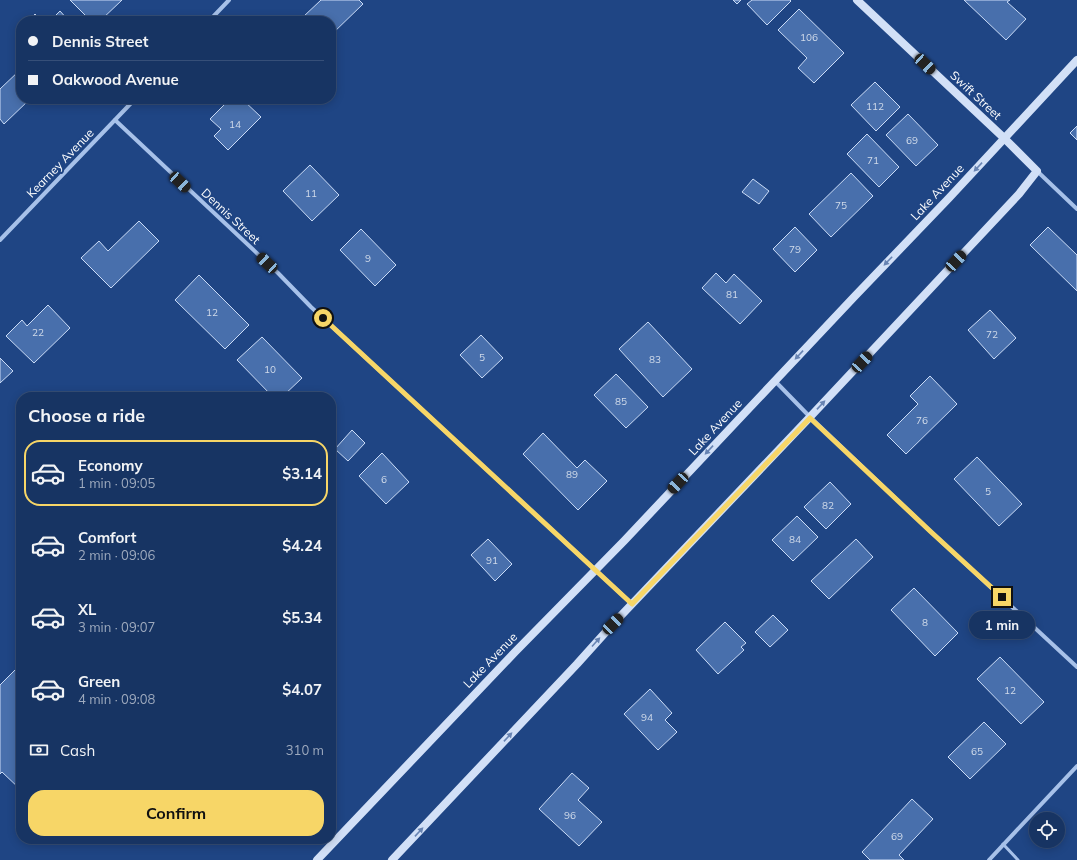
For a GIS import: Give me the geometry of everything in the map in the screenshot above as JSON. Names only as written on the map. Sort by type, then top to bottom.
[{"type":"main road","name":"Swift Street","points":[[857,0],[1004,138],[1037,172]]},
{"type":"main road","name":"Lake Avenue","points":[[336,840],[624,540],[1077,60]]},
{"type":"main road","points":[[393,860],[632,604],[810,418],[1019,194],[1037,172]]},
{"type":"main road","name":"Lake Avenue","points":[[317,860],[332,844]]},
{"type":"street","points":[[214,16],[229,0]]},
{"type":"street","name":"Kearney Avenue","points":[[0,240],[130,104]]},
{"type":"street","name":"Dennis Street","points":[[115,120],[278,273],[311,307],[632,604]]},
{"type":"street","name":"Swift Street","points":[[1037,172],[1077,209]]},
{"type":"street","points":[[775,381],[810,418],[1077,668]]},
{"type":"street","points":[[989,860],[1077,766]]},
{"type":"lane","points":[[1003,844],[1018,860]]},
{"type":"building","points":[[70,0],[122,0],[105,16],[86,16]]},
{"type":"building","points":[[321,0],[359,0],[363,4],[336,30],[336,16],[304,16]]},
{"type":"building","points":[[733,0],[741,0],[737,4]]},
{"type":"building","points":[[752,0],[791,1],[767,25],[747,4]]},
{"type":"building","points":[[964,0],[1010,0],[1007,2],[1026,19],[1006,40]]},
{"type":"building","points":[[799,9],[844,53],[814,83],[798,68],[807,58],[778,30]]},
{"type":"building","points":[[60,11],[64,16],[55,16]]},
{"type":"building","points":[[16,74],[16,104],[25,104],[4,124],[0,119],[0,89]]},
{"type":"building","points":[[875,82],[900,107],[876,131],[851,105]]},
{"type":"building","points":[[225,104],[247,104],[261,117],[228,150],[214,136],[221,129],[210,119]]},
{"type":"building","points":[[908,114],[938,145],[916,166],[886,135]]},
{"type":"building","points":[[1077,126],[1077,140],[1070,133]]},
{"type":"building","points":[[867,134],[899,167],[879,187],[847,154]]},
{"type":"building","points":[[310,165],[339,195],[312,221],[283,191]]},
{"type":"building","points":[[851,173],[873,196],[831,237],[809,214]]},
{"type":"building","points":[[753,179],[769,191],[759,204],[742,192]]},
{"type":"building","points":[[139,221],[159,241],[111,288],[81,258],[99,241],[108,251]]},
{"type":"building","points":[[795,227],[817,250],[795,272],[773,249]]},
{"type":"building","points":[[1048,227],[1077,255],[1077,291],[1030,245]]},
{"type":"building","points":[[361,229],[396,265],[375,286],[340,250]]},
{"type":"building","points":[[716,273],[726,283],[734,274],[762,301],[740,324],[702,288]]},
{"type":"building","points":[[199,275],[249,325],[225,349],[175,300]]},
{"type":"building","points":[[48,305],[70,328],[34,363],[6,336],[22,320],[27,326]]},
{"type":"building","points":[[990,310],[1016,338],[994,359],[968,330]]},
{"type":"building","points":[[648,322],[692,369],[663,397],[619,349]]},
{"type":"building","points":[[481,335],[503,358],[482,378],[460,355]]},
{"type":"building","points":[[262,337],[302,378],[287,392],[268,392],[237,360]]},
{"type":"building","points":[[0,358],[13,371],[0,383]]},
{"type":"building","points":[[616,374],[648,407],[626,428],[594,395]]},
{"type":"building","points":[[930,376],[957,404],[906,454],[887,435],[918,404],[910,396]]},
{"type":"building","points":[[352,430],[365,443],[348,461],[336,450],[336,448]]},
{"type":"building","points":[[543,433],[577,468],[585,460],[607,481],[578,510],[523,454]]},
{"type":"building","points":[[382,453],[409,482],[386,504],[359,476]]},
{"type":"building","points":[[977,457],[1022,504],[999,526],[954,479]]},
{"type":"building","points":[[830,482],[851,504],[826,529],[804,507]]},
{"type":"building","points":[[797,516],[818,537],[793,561],[772,540]]},
{"type":"building","points":[[488,539],[512,564],[495,581],[471,555]]},
{"type":"building","points":[[856,539],[873,557],[829,599],[811,581]]},
{"type":"building","points":[[914,588],[958,633],[935,656],[891,610]]},
{"type":"building","points":[[773,615],[788,630],[770,647],[755,632]]},
{"type":"building","points":[[725,622],[746,643],[741,647],[744,650],[718,674],[696,650]]},
{"type":"building","points":[[1000,657],[1044,702],[1021,724],[977,679]]},
{"type":"building","points":[[16,669],[16,785],[2,772],[0,774],[0,685]]},
{"type":"building","points":[[650,689],[672,713],[665,720],[677,732],[658,750],[624,714]]},
{"type":"building","points":[[984,722],[1006,744],[970,779],[948,757]]},
{"type":"building","points":[[572,773],[589,788],[578,800],[602,822],[579,846],[539,809]]},
{"type":"building","points":[[912,799],[933,819],[899,855],[904,860],[870,860],[862,852]]},
{"type":"route","points":[[323,318],[632,604],[810,418],[1002,597]]}]
